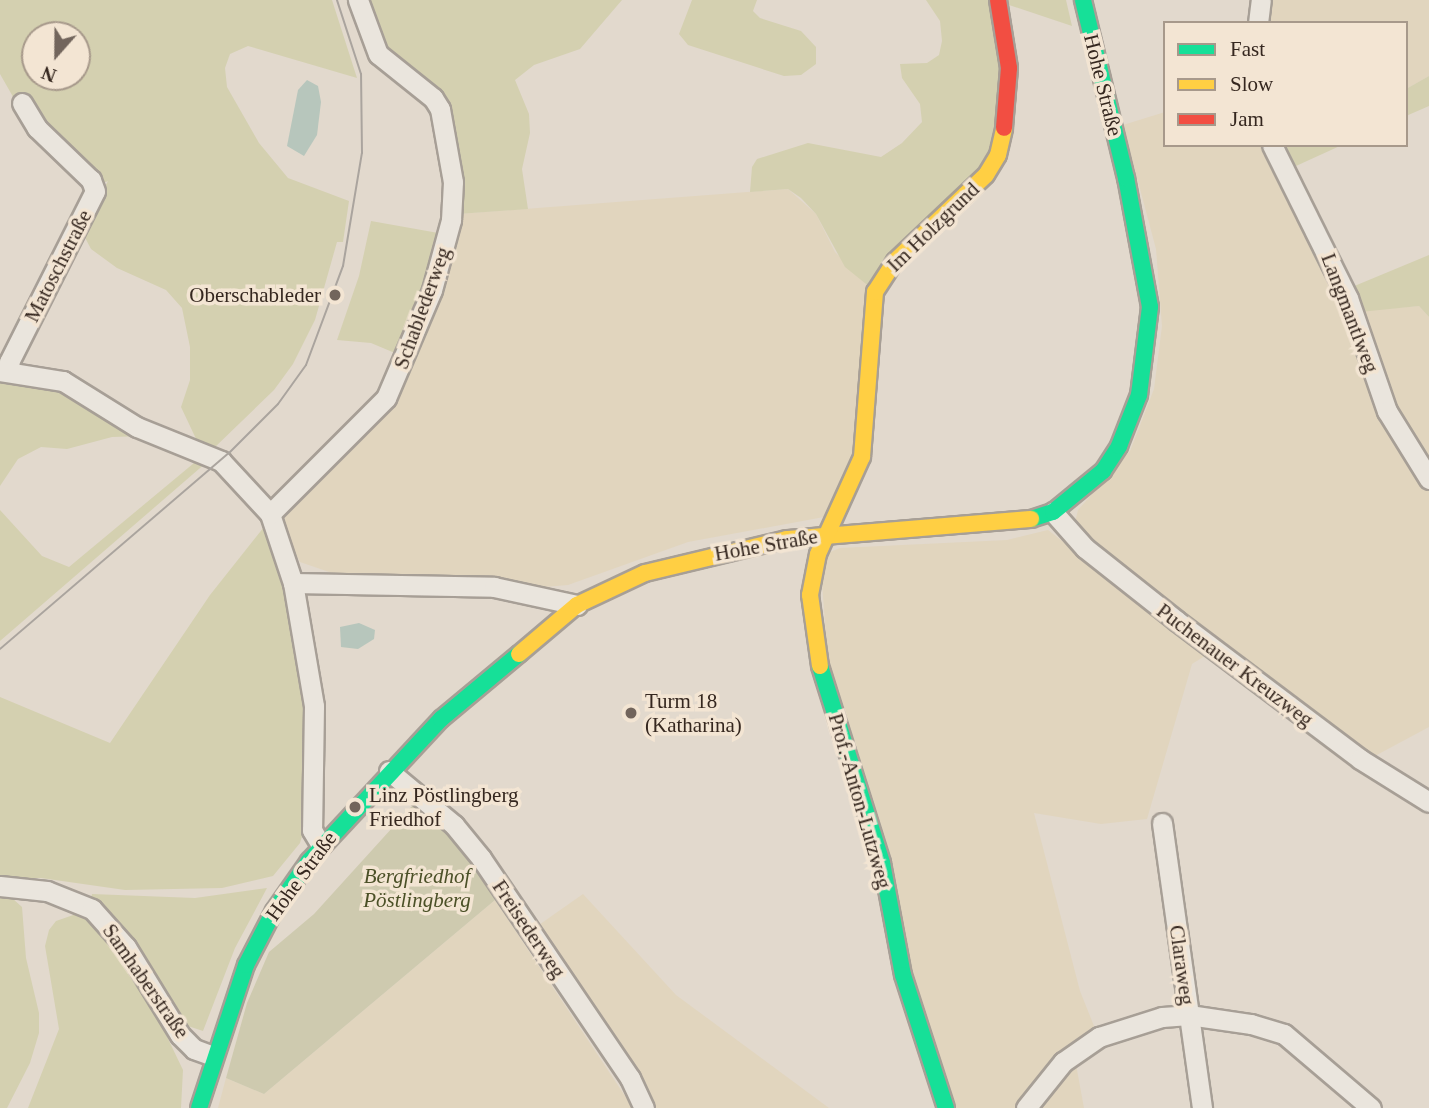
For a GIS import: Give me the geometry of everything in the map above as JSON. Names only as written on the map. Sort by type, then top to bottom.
[{"type":"main road","name":"Im Holzgrund","points":[[827,534],[864,450],[875,292],[895,261],[986,175],[998,155],[1009,103],[1009,68],[998,0]]},
{"type":"main road","name":"Hohe Straße","points":[[199,1108],[213,1056],[261,934],[321,845],[389,771],[475,688],[577,605],[609,586],[670,565],[827,534],[1002,527],[1053,512],[1089,486],[1119,446],[1139,396],[1150,325],[1144,260],[1083,0]]},
{"type":"main road","name":"Prof.-Anton-Lutzweg","points":[[827,534],[813,571],[813,637],[881,863],[903,975],[946,1108]]},
{"type":"street","name":"Schablederweg","points":[[270,514],[386,398],[432,290],[451,220],[453,182],[440,109],[433,98],[378,54],[358,0]]},
{"type":"street","points":[[1258,21],[1261,0]]},
{"type":"street","name":"Matoschstraße","points":[[22,103],[37,128],[91,180],[95,191],[5,370],[64,381],[137,427],[221,461],[270,514],[293,583],[314,706],[312,830],[321,845]]},
{"type":"street","name":"Langmantlweg","points":[[1273,147],[1348,298],[1387,411],[1429,479]]},
{"type":"street","name":"Puchenauer Kreuzweg","points":[[1053,512],[1086,548],[1177,621],[1360,759],[1429,802]]},
{"type":"street","points":[[293,583],[494,587],[577,605]]},
{"type":"street","name":"Freisederweg","points":[[389,771],[454,825],[481,859],[630,1078],[644,1108]]},
{"type":"street","name":"Claraweg","points":[[1162,823],[1202,1108]]},
{"type":"street","name":"Samhaberstraße","points":[[0,886],[47,891],[76,900],[108,923],[180,1035],[194,1049],[213,1056]]},
{"type":"street","points":[[1026,1108],[1063,1062],[1099,1037],[1162,1017],[1189,1015],[1251,1024],[1284,1034],[1304,1047],[1371,1108]]},
{"type":"shaded area","points":[[0,0],[332,0],[357,78],[248,46],[230,54],[225,68],[227,87],[259,143],[288,178],[349,201],[343,242],[337,242],[315,320],[293,364],[274,390],[213,449],[198,443],[181,407],[190,380],[190,347],[182,308],[166,290],[117,268],[91,249],[81,230],[108,181],[88,190],[16,102],[0,74]]},
{"type":"shaded area","points":[[366,0],[622,0],[580,49],[534,65],[515,80],[529,114],[530,133],[522,169],[528,209],[458,214],[453,127],[380,44]]},
{"type":"shaded area","points":[[692,0],[757,0],[753,11],[760,18],[801,31],[816,47],[816,64],[801,75],[784,76],[688,45],[679,34]]},
{"type":"shaded area","points":[[926,0],[994,0],[1002,46],[992,156],[871,288],[845,267],[816,214],[801,198],[788,189],[750,192],[752,167],[757,159],[808,143],[881,157],[902,143],[922,122],[920,104],[902,78],[900,64],[927,63],[939,55],[942,41],[940,21]]},
{"type":"shaded area","points":[[1005,0],[1066,0],[1072,26],[1006,4]]},
{"type":"shaded area","points":[[1267,0],[1429,0],[1429,76],[1408,88],[1408,21],[1265,21]]},
{"type":"shaded area","points":[[1429,76],[1429,106],[1408,115],[1408,88]]},
{"type":"shaded area","points":[[307,80],[318,86],[321,102],[317,135],[304,156],[287,146],[298,90]]},
{"type":"shaded area","points":[[1163,113],[1163,147],[1265,147],[1360,311],[1419,306],[1429,317],[1429,727],[1373,757],[1083,536],[1075,522],[1078,510],[1130,451],[1154,389],[1162,326],[1156,249],[1123,125]]},
{"type":"shaded area","points":[[1286,147],[1338,147],[1296,166]]},
{"type":"shaded area","points":[[788,189],[816,214],[835,252],[871,288],[861,437],[824,517],[688,542],[568,585],[544,587],[332,573],[300,562],[281,526],[282,514],[363,433],[458,214]]},
{"type":"shaded area","points":[[371,221],[444,234],[402,356],[371,343],[337,340],[359,276]]},
{"type":"shaded area","points":[[1429,255],[1429,317],[1419,306],[1360,312],[1352,287]]},
{"type":"shaded area","points":[[0,378],[49,384],[143,436],[112,437],[67,449],[41,447],[18,459],[0,486]]},
{"type":"shaded area","points":[[200,458],[207,462],[0,641],[0,510],[42,556],[69,567]]},
{"type":"shaded area","points":[[268,522],[307,683],[304,829],[300,843],[273,876],[222,888],[125,890],[41,878],[0,878],[0,697],[110,743],[210,595]]},
{"type":"shaded area","points":[[1048,530],[1208,654],[1192,664],[1147,819],[1101,824],[1034,813],[1080,991],[1096,1031],[1021,1108],[951,1108],[829,676],[821,569],[825,554],[840,548],[1007,540]]},
{"type":"shaded area","points":[[359,623],[375,630],[374,639],[358,649],[341,647],[340,627]]},
{"type":"shaded area","points":[[267,888],[235,948],[203,1031],[188,1026],[133,942],[91,898],[92,894],[195,898]]},
{"type":"shaded area","points":[[583,894],[676,995],[829,1108],[651,1108],[536,927]]},
{"type":"shaded area","points":[[0,896],[12,898],[22,907],[26,958],[39,1013],[39,1033],[30,1063],[7,1108],[0,1108]]},
{"type":"shaded area","points":[[495,900],[633,1108],[218,1108],[226,1078],[264,1094]]},
{"type":"shaded area","points":[[82,912],[117,947],[147,995],[183,1070],[181,1108],[28,1108],[59,1029],[45,946],[49,930],[56,921]]},
{"type":"shaded area","points":[[1075,1059],[1084,1108],[1032,1108]]},
{"type":"green space","name":"Bergfriedhof Pöstlingberg","points":[[412,806],[426,812],[471,859],[495,900],[264,1094],[226,1078],[247,1003],[269,952],[314,914]]},
{"type":"tram line","points":[[0,649],[229,453],[278,404],[306,365],[343,266],[362,153],[361,74],[337,0]]},
{"type":"traffic: fast","points":[[1031,519],[1053,512],[1103,471],[1119,446],[1139,395],[1150,307],[1126,178],[1083,0]]},
{"type":"traffic: fast","points":[[199,1108],[246,965],[274,911],[309,861],[441,719],[519,654]]},
{"type":"traffic: fast","points":[[820,666],[882,863],[903,975],[946,1108]]},
{"type":"traffic: slow","points":[[820,666],[810,595],[818,554],[862,457],[875,292],[895,261],[986,175],[998,155],[1004,128]]},
{"type":"traffic: slow","points":[[519,654],[577,605],[645,573],[787,539],[1031,519]]},
{"type":"traffic: jam","points":[[998,0],[1009,68],[1004,128]]},
{"type":"place","name":"Oberschableder","points":[[335,295]]},
{"type":"place","name":"Turm 18 (Katharina)","points":[[631,713]]},
{"type":"place","name":"Linz Pöstlingberg Friedhof","points":[[355,807]]}]
